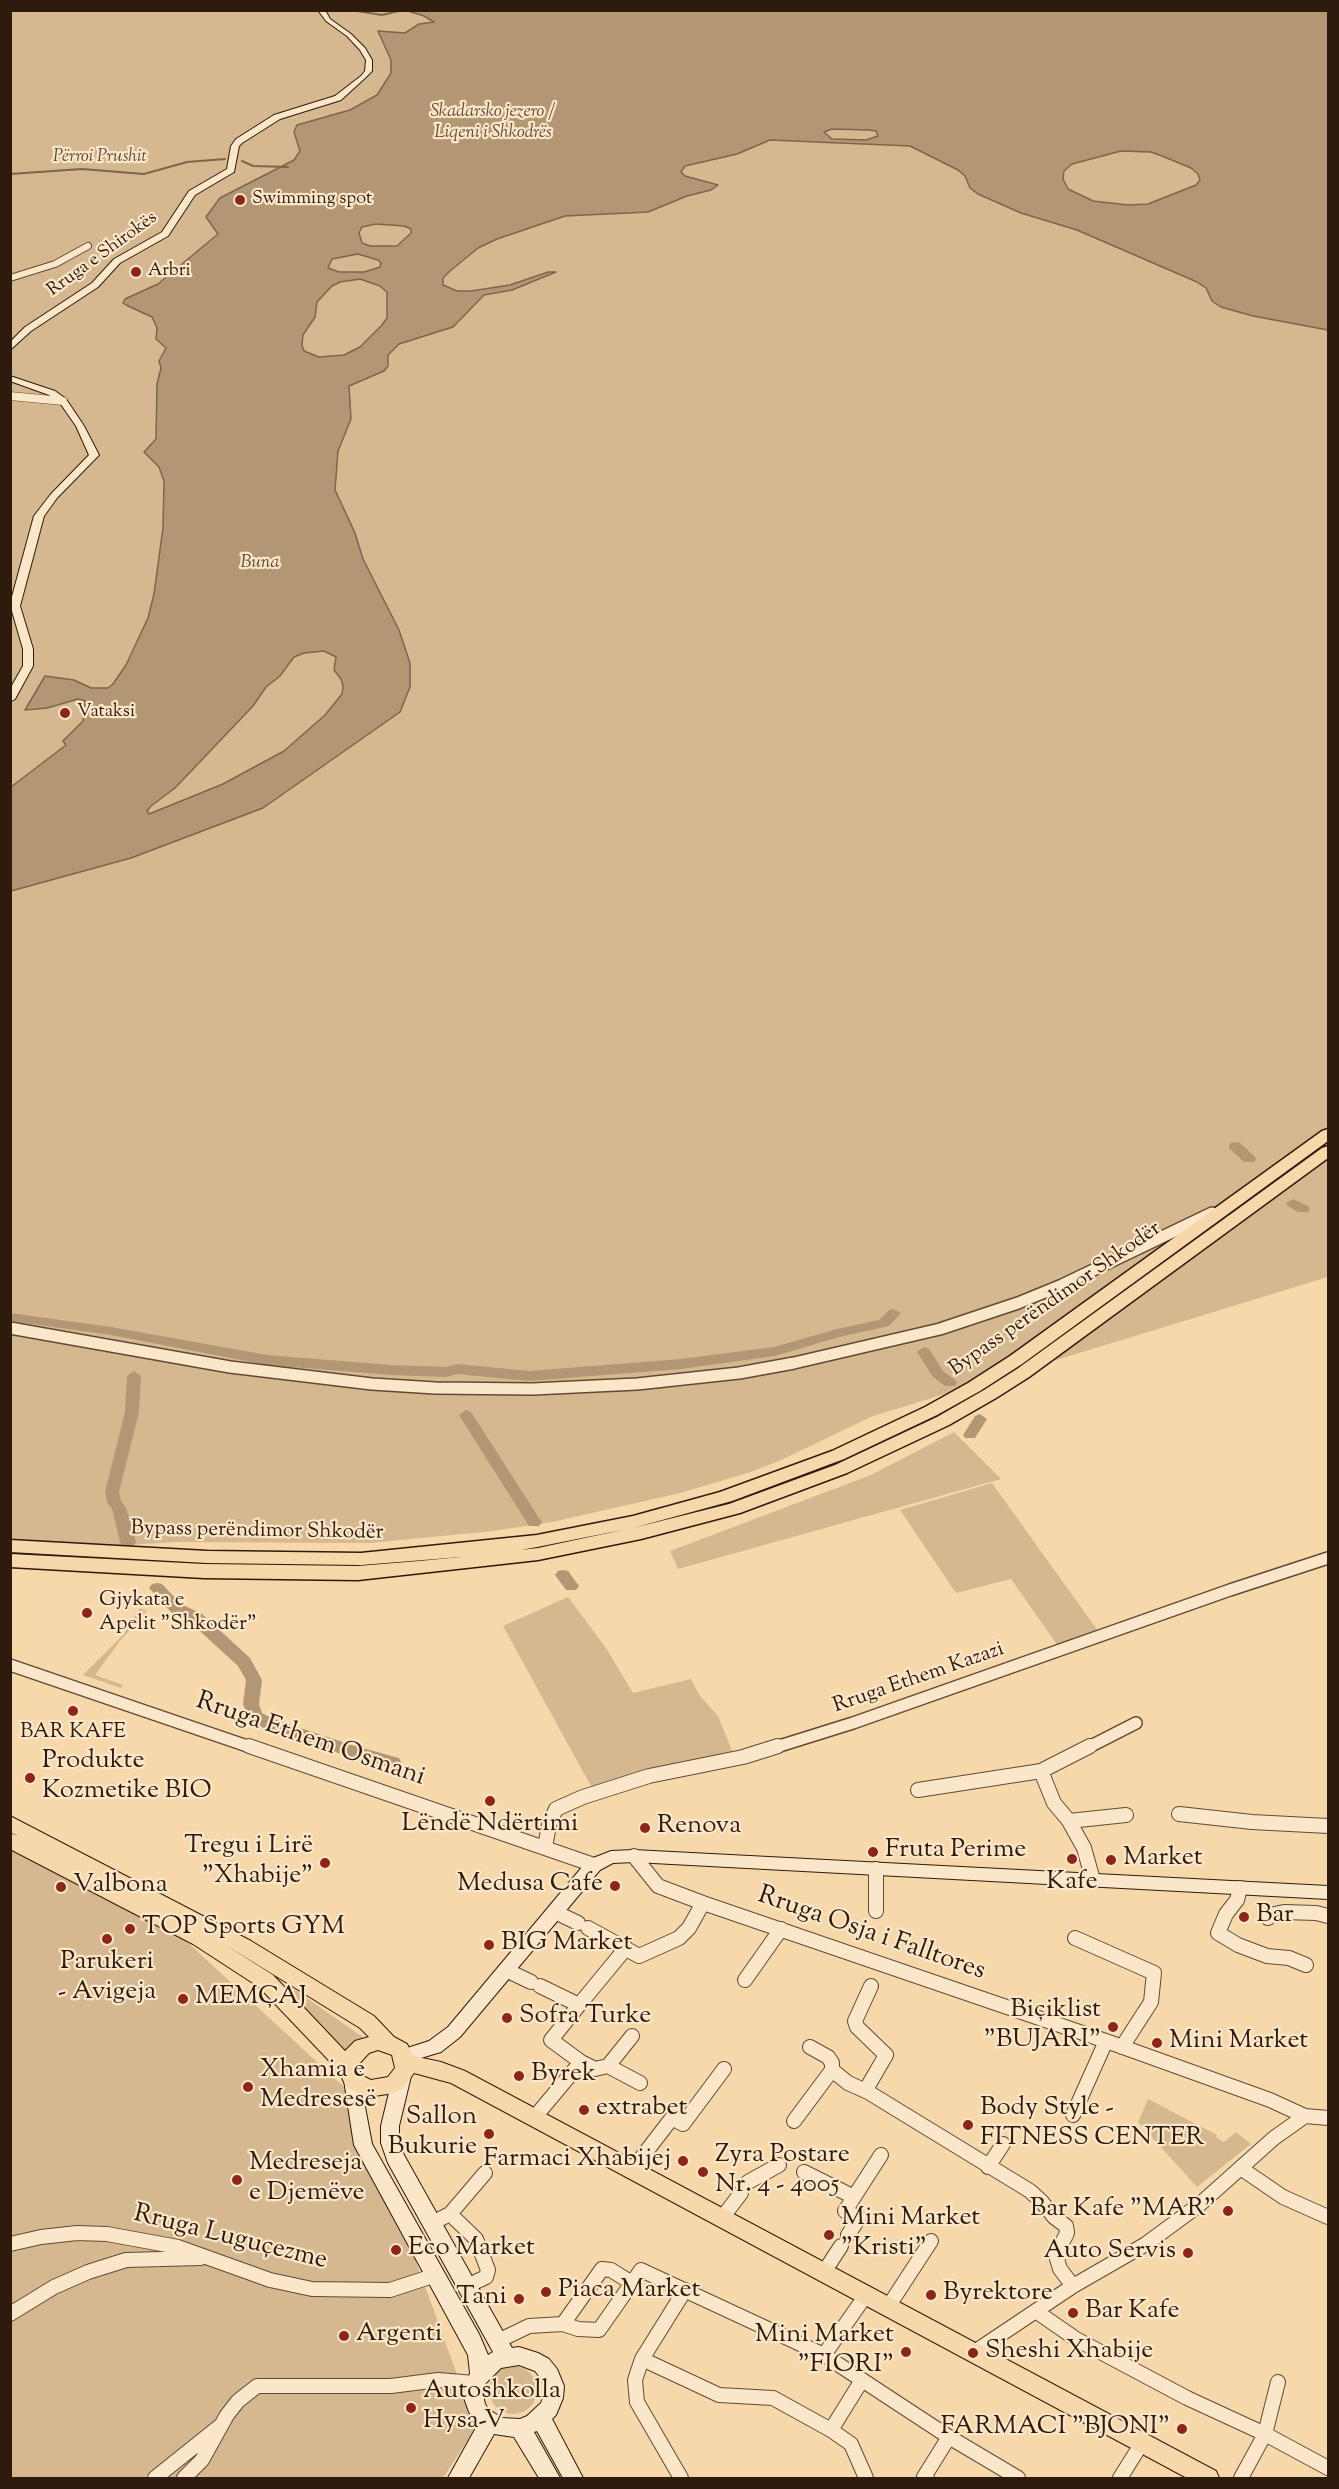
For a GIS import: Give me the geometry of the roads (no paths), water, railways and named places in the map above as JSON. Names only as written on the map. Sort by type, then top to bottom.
[{"type":"highway","name":"Bypass perëndimor Shkodër","points":[[10,1546],[207,1557],[361,1559],[537,1541],[633,1522],[690,1507],[784,1477],[838,1455],[965,1392],[1016,1360],[1329,1134]]},
{"type":"highway","name":"Bypass perëndimor Shkodër","points":[[10,1560],[204,1571],[358,1573],[549,1552],[641,1533],[734,1509],[841,1469],[943,1421],[990,1394],[1023,1373],[1329,1151]]},
{"type":"main road","name":"Rruga e Shirokës","points":[[10,348],[28,329],[95,285],[117,261],[165,234],[192,193],[231,170],[235,146],[239,141],[277,117],[338,98],[363,77],[368,71],[369,60],[363,49],[349,35],[328,20],[321,10]]},
{"type":"main road","points":[[10,378],[52,393],[63,401],[94,455],[54,496],[39,516],[15,606],[28,649],[28,666],[10,699]]},
{"type":"main road","points":[[10,1823],[244,1946],[367,2022],[387,2043],[400,2050],[404,2065],[390,2126],[390,2143],[502,2349],[542,2365],[550,2375],[554,2386],[549,2409],[541,2418],[519,2428],[499,2427],[490,2423],[476,2406],[473,2395],[478,2378],[477,2349],[363,2145],[350,2058],[370,2043],[387,2043]]},
{"type":"main road","points":[[10,1840],[200,1939],[266,1981],[345,2064],[351,2076],[368,2089],[387,2087],[404,2065],[424,2051],[443,2043],[594,1865],[611,1857],[634,1856],[1321,1892]]},
{"type":"main road","points":[[404,2065],[441,2070],[1208,2478]]},
{"type":"main road","points":[[478,2378],[496,2360],[502,2349]]},
{"type":"main road","points":[[541,2418],[573,2478]]},
{"type":"main road","points":[[458,2478],[490,2423]]},
{"type":"main road","points":[[519,2428],[550,2478]]},
{"type":"street","points":[[10,279],[55,264],[88,246]]},
{"type":"street","points":[[10,396],[63,401]]},
{"type":"street","points":[[10,1328],[230,1367],[372,1384],[435,1388],[533,1389],[637,1384],[739,1373],[794,1363],[940,1329],[1018,1303],[1062,1285],[1231,1203]]},
{"type":"street","name":"Rruga Ethem Kazazi","points":[[545,1846],[549,1825],[556,1809],[583,1797],[648,1776],[743,1757],[853,1723],[1230,1590],[1329,1558]]},
{"type":"street","name":"Rruga Ethem Osmani","points":[[10,1665],[545,1846],[594,1865]]},
{"type":"street","points":[[918,1790],[984,1782],[1041,1771],[1136,1723]]},
{"type":"street","points":[[1041,1771],[1054,1803],[1069,1821],[1084,1848],[1093,1880]]},
{"type":"street","points":[[1179,1814],[1252,1822],[1329,1826]]},
{"type":"street","points":[[1069,1821],[1126,1815]]},
{"type":"street","name":"Rruga Osja i Falltores","points":[[634,1856],[658,1886],[703,1904],[1106,2041],[1270,2100],[1305,2116],[1329,2118]]},
{"type":"street","points":[[876,1869],[876,1911]]},
{"type":"street","points":[[1240,1888],[1237,1900],[1226,1914],[1218,1933],[1238,1945],[1267,1956],[1289,1958],[1306,1965]]},
{"type":"street","points":[[1268,1918],[1270,1915],[1284,1912],[1322,1914],[1321,1892]]},
{"type":"street","points":[[555,1912],[639,1956],[680,1938],[689,1928],[703,1904]]},
{"type":"street","points":[[745,1980],[781,1929]]},
{"type":"street","points":[[1075,1938],[1154,1973],[1151,2002],[1122,2047]]},
{"type":"street","points":[[626,1948],[551,2040],[595,2069],[608,2066],[632,2036]]},
{"type":"street","points":[[506,1970],[579,2005]]},
{"type":"street","points":[[868,2092],[868,2086],[886,2055],[857,2027],[855,2021],[871,1986]]},
{"type":"street","points":[[1073,2115],[1106,2041]]},
{"type":"street","points":[[794,2121],[831,2070],[831,2060],[825,2054],[810,2047]]},
{"type":"street","points":[[534,2118],[577,2058]]},
{"type":"street","points":[[608,2066],[640,2083]]},
{"type":"street","points":[[632,2170],[672,2118],[683,2124],[724,2069]]},
{"type":"street","points":[[831,2070],[848,2083],[868,2092],[988,2168],[1030,2191],[1054,2217],[1066,2226],[1067,2233],[1057,2253],[1057,2259],[1060,2269],[1073,2286]]},
{"type":"street","points":[[973,2352],[1073,2286],[1146,2244],[1242,2169],[1274,2138],[1305,2116]]},
{"type":"street","points":[[988,2168],[1003,2144]]},
{"type":"street","points":[[824,2272],[859,2218],[845,2211],[881,2155]]},
{"type":"street","points":[[722,2218],[745,2188],[779,2165]]},
{"type":"street","points":[[1242,2169],[1283,2197],[1329,2217]]},
{"type":"street","points":[[804,2172],[854,2197]]},
{"type":"street","points":[[432,2223],[450,2214],[485,2174]]},
{"type":"street","points":[[450,2214],[476,2239],[488,2270],[486,2277],[467,2286]]},
{"type":"street","name":"Rruga Luguçezme","points":[[10,2244],[53,2236],[107,2234],[178,2247],[270,2280],[312,2289],[390,2290],[436,2276]]},
{"type":"street","points":[[888,2307],[931,2241]]},
{"type":"street","points":[[10,2314],[54,2287],[116,2263],[156,2258],[204,2258]]},
{"type":"street","points":[[563,2324],[602,2269],[611,2270],[632,2283]]},
{"type":"street","points":[[502,2349],[529,2326],[563,2324],[578,2329],[599,2330],[641,2270],[824,2355],[949,2437],[1018,2478]]},
{"type":"street","points":[[681,2478],[637,2402],[635,2380],[642,2359],[685,2290]]},
{"type":"street","points":[[824,2355],[866,2295]]},
{"type":"street","points":[[1036,2312],[1076,2339],[1187,2398],[1265,2434],[1329,2468]]},
{"type":"street","points":[[642,2359],[718,2395],[765,2395],[773,2398],[827,2427],[851,2444],[866,2478]]},
{"type":"street","points":[[184,2478],[202,2460],[238,2401],[257,2386],[391,2386],[478,2378]]},
{"type":"street","points":[[827,2427],[862,2380]]},
{"type":"street","points":[[1241,2478],[1265,2434],[1278,2382]]},
{"type":"street","points":[[155,2478],[223,2424]]},
{"type":"street","points":[[927,2478],[924,2477],[949,2437]]},
{"type":"street","points":[[1120,2478],[1142,2443]]},
{"type":"water","name":"Skadarsko jezero / Liqeni i Shkodrës","points":[[408,11],[1328,11],[1328,330],[1253,316],[1221,307],[1212,301],[1206,288],[1197,282],[1077,230],[1021,213],[978,194],[970,188],[965,176],[958,170],[910,146],[770,140],[737,154],[685,166],[681,172],[685,176],[718,185],[711,190],[687,196],[648,212],[565,216],[497,239],[478,248],[450,271],[443,278],[443,285],[457,291],[471,291],[510,285],[548,272],[556,272],[512,290],[484,295],[453,327],[399,344],[388,355],[388,366],[384,371],[349,386],[351,419],[338,451],[335,490],[355,533],[363,559],[399,630],[410,663],[410,687],[400,712],[263,808],[131,858],[11,891],[11,787],[66,745],[63,741],[83,721],[85,701],[78,699],[47,708],[25,710],[45,676],[74,680],[91,688],[108,688],[113,684],[126,665],[148,618],[154,594],[163,528],[164,481],[159,467],[144,452],[156,439],[157,384],[161,368],[159,361],[166,348],[156,339],[157,328],[152,317],[123,303],[125,299],[158,284],[218,234],[206,217],[220,198],[294,160],[300,151],[294,132],[297,125],[350,110],[377,95],[391,73],[391,60],[378,31],[405,33],[419,24],[434,22]],"holes":[[[832,129],[869,130],[876,131],[878,136],[866,140],[832,139],[824,132]],[[1121,151],[1151,152],[1191,168],[1198,174],[1200,180],[1196,185],[1148,204],[1128,205],[1093,201],[1068,189],[1063,179],[1064,171],[1072,164]],[[376,224],[404,226],[411,229],[411,233],[397,246],[370,246],[362,243],[359,233],[362,227]],[[358,254],[381,263],[380,267],[364,272],[339,272],[328,268],[332,259]],[[360,279],[380,286],[387,292],[387,318],[360,347],[344,355],[319,357],[304,351],[303,335],[315,317],[317,302],[332,286],[340,282]],[[324,651],[336,657],[334,670],[341,679],[342,694],[325,715],[284,751],[223,784],[149,814],[147,811],[151,806],[175,788],[253,706],[266,687],[280,676],[294,657],[304,653]]]},
{"type":"waterway","points":[[351,10],[382,15],[403,10]]},
{"type":"waterway","name":"Përroi Prushit","points":[[10,174],[82,169],[144,174],[187,162],[225,159]]},
{"type":"waterway","name":"Përroi Prushit","points":[[242,161],[253,166],[288,167]]},
{"type":"waterway","points":[[1235,1146],[1249,1159]]},
{"type":"waterway","points":[[1293,1203],[1303,1209]]},
{"type":"waterway","points":[[10,1317],[111,1331],[267,1360],[391,1370],[446,1372],[457,1369],[529,1376],[681,1364],[775,1351],[837,1333],[884,1323],[894,1313]]},
{"type":"waterway","points":[[924,1352],[938,1374],[950,1383]]},
{"type":"waterway","points":[[128,1542],[112,1492],[132,1412],[134,1376]]},
{"type":"waterway","points":[[466,1415],[534,1522]]},
{"type":"waterway","points":[[970,1435],[980,1419]]},
{"type":"waterway","points":[[563,1575],[571,1586]]},
{"type":"waterway","points":[[157,1588],[176,1608],[196,1618],[244,1662],[254,1680],[251,1704],[255,1716],[267,1723],[353,1752],[393,1762]]},
{"type":"place","name":"Swimming spot","points":[[240,200]]},
{"type":"place","name":"Arbri","points":[[136,272]]},
{"type":"place","name":"Vataksi","points":[[65,713]]},
{"type":"place","name":"Gjykata e Apelit \"Shkodër\"","points":[[87,1613]]},
{"type":"place","name":"BAR KAFE","points":[[73,1711]]},
{"type":"place","name":"Produkte Kozmetike BIO","points":[[30,1778]]},
{"type":"place","name":"Lëndë Ndërtimi","points":[[490,1801]]},
{"type":"place","name":"Renova","points":[[645,1828]]},
{"type":"place","name":"Fruta Perime","points":[[873,1852]]},
{"type":"place","name":"Kafe","points":[[1072,1859]]},
{"type":"place","name":"Market","points":[[1111,1860]]},
{"type":"place","name":"Tregu i Lirë \"Xhabije\"","points":[[325,1863]]},
{"type":"place","name":"Medusa Cafe","points":[[615,1886]]},
{"type":"place","name":"Valbona","points":[[61,1887]]},
{"type":"place","name":"Bar","points":[[1244,1917]]},
{"type":"place","name":"TOP Sports GYM","points":[[130,1929]]},
{"type":"place","name":"Parukeri - Avigeja","points":[[107,1939]]},
{"type":"place","name":"BIG Market","points":[[489,1945]]},
{"type":"place","name":"MEMÇAJ","points":[[183,1999]]},
{"type":"place","name":"Sofra Turke","points":[[507,2018]]},
{"type":"place","name":"Biçiklist \"BUJARI\"","points":[[1113,2027]]},
{"type":"place","name":"Mini Market","points":[[1157,2043]]},
{"type":"place","name":"Byrek","points":[[519,2076]]},
{"type":"place","name":"Xhamia e Medresesë","points":[[248,2087]]},
{"type":"place","name":"extrabet","points":[[584,2110]]},
{"type":"place","name":"Body Style - FITNESS CENTER","points":[[968,2125]]},
{"type":"place","name":"Sallon Bukurie","points":[[489,2134]]},
{"type":"place","name":"Farmaci Xhabijej","points":[[683,2161]]},
{"type":"place","name":"Zyra Postare Nr. 4 - 4005","points":[[703,2172]]},
{"type":"place","name":"Medreseja e Djemëve","points":[[237,2180]]},
{"type":"place","name":"Bar Kafe \"MAR\"","points":[[1228,2211]]},
{"type":"place","name":"Mini Market \"Kristi\"","points":[[829,2235]]},
{"type":"place","name":"Eco Market","points":[[396,2250]]},
{"type":"place","name":"Auto Servis","points":[[1188,2253]]},
{"type":"place","name":"Piaca Market","points":[[546,2292]]},
{"type":"place","name":"Byrektore","points":[[931,2295]]},
{"type":"place","name":"Tani","points":[[519,2299]]},
{"type":"place","name":"Bar Kafe","points":[[1073,2313]]},
{"type":"place","name":"Argenti","points":[[344,2336]]},
{"type":"place","name":"Mini Market \"FIORI\"","points":[[906,2352]]},
{"type":"place","name":"Sheshi Xhabije","points":[[973,2353]]},
{"type":"place","name":"Autoshkolla Hysa-V","points":[[411,2408]]},
{"type":"place","name":"FARMACI \"BJONI\"","points":[[1182,2429]]},
{"type":"water label","name":"Buna","points":[[260,564]]}]
